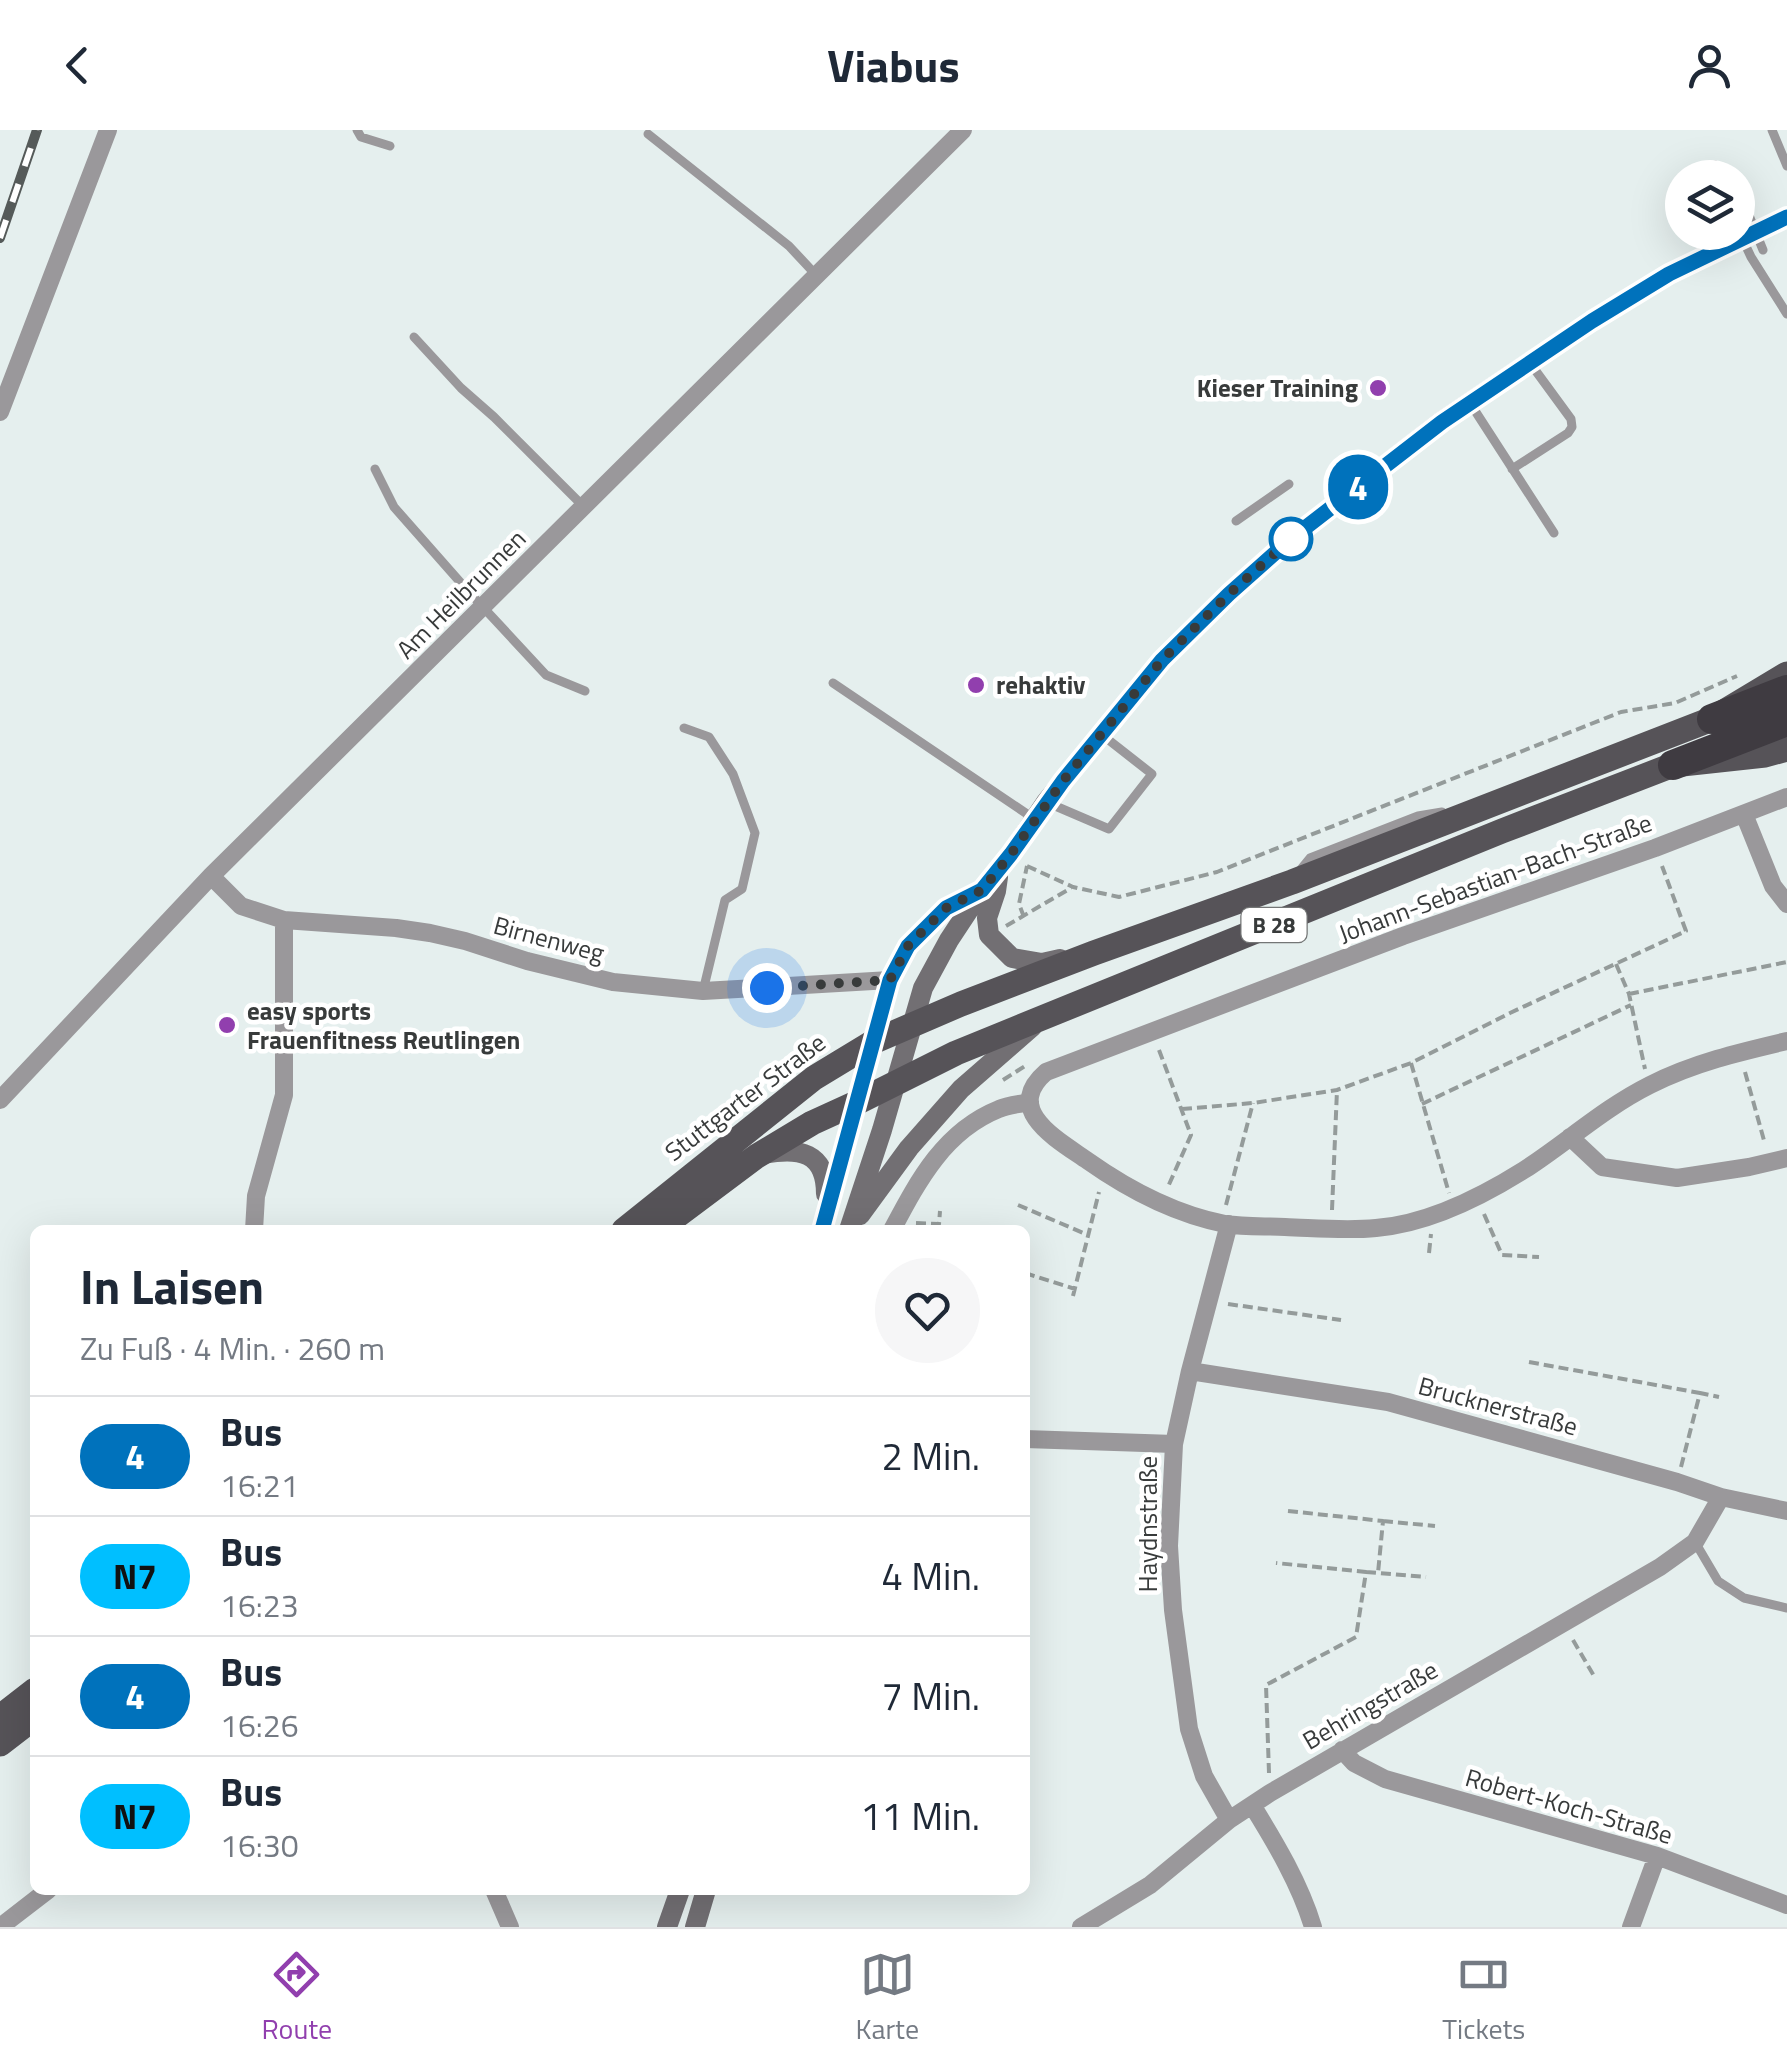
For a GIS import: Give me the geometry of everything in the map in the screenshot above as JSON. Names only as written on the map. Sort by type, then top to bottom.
[{"type":"highway","name":"B 28","points":[[1712,719],[1787,690]]},
{"type":"highway","name":"B 28","points":[[1672,765],[1787,721]]},
{"type":"main road","points":[[1712,719],[1787,674]]},
{"type":"main road","name":"B 28","points":[[912,1027],[961,1004],[1292,882],[1712,719]]},
{"type":"main road","points":[[1672,765],[1787,748]]},
{"type":"main road","name":"B 28","points":[[858,1102],[898,1072],[956,1053],[1672,765]]},
{"type":"main road","name":"Stuttgarter Straße","points":[[630,1225],[814,1078],[875,1041],[912,1027]]},
{"type":"main road","name":"Stuttgarter Straße","points":[[665,1225],[757,1156],[822,1116],[858,1102]]},
{"type":"main road","points":[[0,1717],[30,1694]]},
{"type":"main road","points":[[0,1744],[30,1722]]},
{"type":"street","points":[[0,412],[108,130]]},
{"type":"street","name":"Am Heilbrunnen","points":[[0,1100],[211,876],[963,130]]},
{"type":"street","points":[[1755,239],[1787,217]]},
{"type":"street","points":[[850,1225],[923,988],[982,890],[1100,734],[1162,660],[1292,538],[1432,430],[1669,274],[1728,250]]},
{"type":"street","name":"Johann-Sebastian-Bach-Straße","points":[[1046,1072],[1403,936],[1655,848],[1787,797]]},
{"type":"street","points":[[1744,814],[1773,886],[1787,904]]},
{"type":"street","points":[[998,870],[987,918],[989,935],[1012,958],[1042,963],[1094,953]]},
{"type":"street","name":"Birnenweg","points":[[211,876],[241,906],[284,920],[415,930],[599,979],[702,991],[890,980]]},
{"type":"street","points":[[823,1223],[890,980],[908,946],[946,908],[982,890]]},
{"type":"street","points":[[254,1225],[256,1196],[284,1095],[284,920]]},
{"type":"street","points":[[852,1225],[908,1148],[961,1089],[1046,1016]]},
{"type":"street","points":[[875,1041],[898,1072]]},
{"type":"street","points":[[1046,1072],[1033,1083],[1033,1117],[1104,1173],[1161,1205],[1225,1224],[1380,1228],[1426,1217],[1476,1196],[1523,1170],[1613,1106],[1687,1068],[1787,1041]]},
{"type":"street","points":[[842,1060],[898,1072]]},
{"type":"street","points":[[895,1225],[924,1170],[963,1129],[1000,1108],[1030,1102]]},
{"type":"street","points":[[1570,1137],[1602,1167],[1677,1178],[1778,1160]]},
{"type":"street","points":[[757,1156],[800,1152],[821,1165],[825,1176],[823,1223]]},
{"type":"street","name":"Haydnstraße","points":[[1225,1224],[1174,1444],[1169,1546],[1189,1729],[1204,1776],[1230,1820]]},
{"type":"street","name":"Brucknerstraße","points":[[1190,1371],[1388,1402],[1787,1511]]},
{"type":"street","points":[[1030,1439],[1174,1444]]},
{"type":"street","name":"Behringstraße","points":[[1081,1927],[1150,1885],[1252,1804],[1660,1567],[1695,1542],[1721,1496]]},
{"type":"street","name":"Robert-Koch-Straße","points":[[1342,1750],[1354,1763],[1385,1779],[1657,1856],[1787,1905]]},
{"type":"street","points":[[1252,1804],[1308,1909],[1313,1927]]},
{"type":"street","points":[[1631,1927],[1657,1856]]},
{"type":"street","points":[[0,1927],[42,1895]]},
{"type":"street","points":[[496,1895],[510,1927]]},
{"type":"street","points":[[667,1927],[678,1895]]},
{"type":"street","points":[[695,1927],[705,1895]]},
{"type":"lane","points":[[356,130],[361,136],[390,146]]},
{"type":"lane","points":[[1772,130],[1787,166]]},
{"type":"lane","points":[[648,134],[789,246],[817,276]]},
{"type":"lane","points":[[1752,250],[1751,258],[1787,314]]},
{"type":"lane","points":[[414,338],[584,508]]},
{"type":"lane","points":[[1512,469],[1572,426],[1571,419],[1530,363]]},
{"type":"lane","points":[[1470,403],[1554,533]]},
{"type":"lane","points":[[375,469],[394,507],[546,675],[585,691]]},
{"type":"lane","points":[[1236,521],[1289,484]]},
{"type":"lane","points":[[833,683],[1041,811],[1109,830],[1152,774],[1100,734]]},
{"type":"lane","points":[[684,728],[709,737],[733,774],[756,833],[742,890],[725,900],[702,991]]},
{"type":"lane","points":[[1695,1542],[1718,1581],[1744,1598],[1787,1608]]},
{"type":"path","points":[[1024,917],[1018,904],[1028,866],[1073,887],[1119,897],[1217,872],[1621,712],[1674,704],[1739,676]]},
{"type":"path","points":[[1182,1108],[1253,1103],[1337,1090],[1411,1063],[1686,931],[1655,848]]},
{"type":"path","points":[[997,930],[1073,887]]},
{"type":"path","points":[[1629,994],[1787,962]]},
{"type":"path","points":[[1616,964],[1629,994],[1648,1086]]},
{"type":"path","points":[[1422,1104],[1631,1005]]},
{"type":"path","points":[[1152,1032],[1191,1134],[1161,1205]]},
{"type":"path","points":[[1740,1052],[1778,1160]]},
{"type":"path","points":[[998,1084],[1030,1062],[1046,1072]]},
{"type":"path","points":[[1411,1063],[1453,1206]]},
{"type":"path","points":[[1331,1229],[1337,1090]]},
{"type":"path","points":[[1225,1224],[1253,1103]]},
{"type":"path","points":[[1030,1275],[1074,1292],[1104,1173]]},
{"type":"path","points":[[1476,1196],[1502,1255],[1539,1257]]},
{"type":"path","points":[[1018,1205],[1088,1235]]},
{"type":"path","points":[[916,1225],[939,1224],[940,1212]]},
{"type":"path","points":[[1208,1301],[1341,1320]]},
{"type":"path","points":[[1529,1362],[1719,1397]]},
{"type":"path","points":[[1677,1482],[1700,1393]]},
{"type":"path","points":[[1288,1511],[1435,1526]]},
{"type":"path","points":[[1378,1573],[1383,1521]]},
{"type":"path","points":[[1276,1563],[1426,1577]]},
{"type":"path","points":[[1270,1793],[1266,1685],[1356,1637],[1366,1572]]},
{"type":"path","points":[[1562,1624],[1594,1676]]},
{"type":"railway","points":[[0,238],[37,130]]},
{"type":"bus line","name":"4","points":[[823,1225],[890,980],[908,946],[946,908],[982,890],[1046,802],[1162,660],[1292,538],[1442,422],[1669,274],[1787,217]]},
{"type":"place","name":"Kieser Training","points":[[1378,388]]},
{"type":"place","name":"rehaktiv","points":[[976,685]]},
{"type":"place","name":"easy sports Frauenfitness Reutlingen","points":[[227,1025]]},
{"type":"route","points":[[767,988],[890,980],[908,946],[946,908],[982,890],[1046,802],[1162,660],[1291,539]]}]
